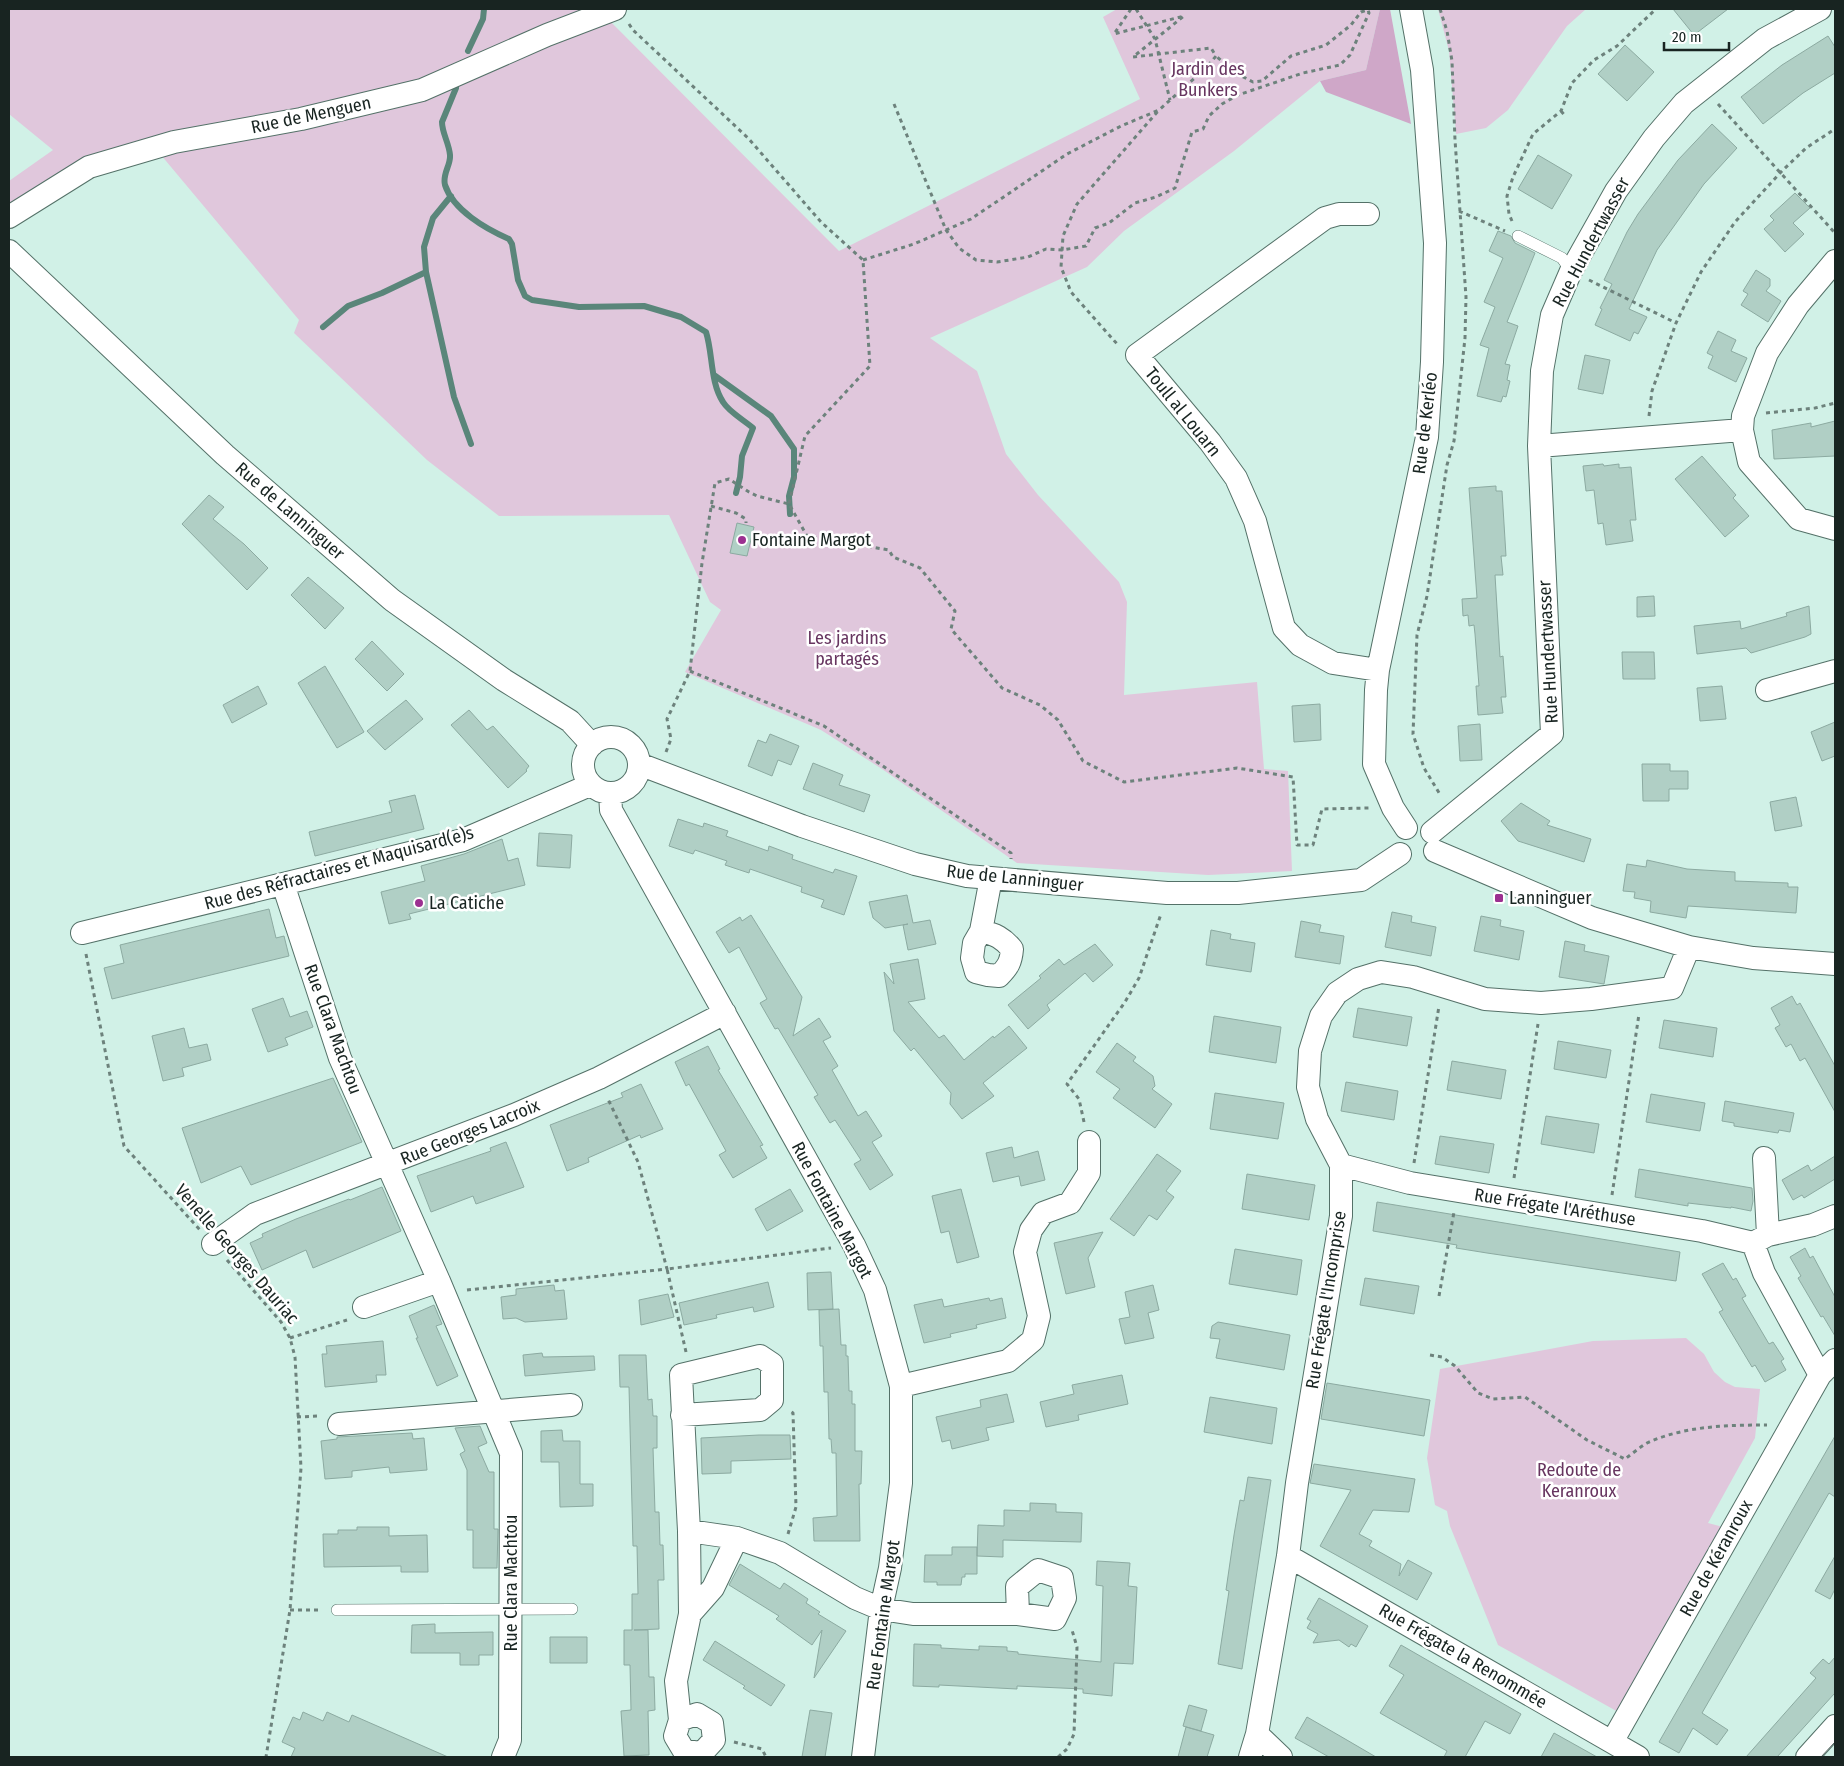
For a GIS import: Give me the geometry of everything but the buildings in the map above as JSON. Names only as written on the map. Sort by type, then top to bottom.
[{"type":"street","name":"Rue de Kerléo","points":[[1406,828],[1393,808],[1374,764],[1378,670],[1426,437],[1432,362],[1435,243],[1422,70],[1411,9]]},
{"type":"street","name":"Rue Hundertwasser","points":[[1433,842],[1552,734],[1539,446],[1542,371],[1552,315],[1572,271],[1616,190],[1654,138],[1684,103],[1765,39],[1820,9]]},
{"type":"street","name":"Rue de Menguen","points":[[9,217],[89,167],[174,142],[301,119],[422,90],[547,35],[585,14],[622,16]]},
{"type":"street","name":"Toull al Louarn","points":[[1368,214],[1339,214],[1325,218],[1137,355],[1210,442],[1236,478],[1255,520],[1284,628],[1300,645],[1333,663],[1378,670]]},
{"type":"street","name":"Rue de Lanninguer","points":[[9,251],[225,455],[392,600],[504,680],[570,721],[592,745]]},
{"type":"street","points":[[1835,261],[1798,305],[1767,353],[1742,423],[1749,462],[1799,518],[1835,529]]},
{"type":"street","points":[[1539,446],[1647,436],[1742,423]]},
{"type":"street","points":[[1767,690],[1835,671]]},
{"type":"street","points":[[617,738],[626,741],[649,768],[638,774],[634,782],[619,792],[600,789],[584,775],[583,764],[585,754],[592,745],[599,740],[617,738]]},
{"type":"street","name":"Rue de Lanninguer","points":[[649,768],[802,826],[915,864],[967,876],[1167,893],[1238,893],[1361,880],[1400,854]]},
{"type":"street","name":"Rue des Réfractaires et Maquisard(e)s","points":[[82,933],[463,840],[600,789]]},
{"type":"street","name":"Rue Fontaine Margot","points":[[600,789],[854,1245],[875,1290],[901,1386],[901,1483],[890,1568],[881,1609],[863,1757]]},
{"type":"street","points":[[1433,842],[1428,860],[1418,863],[1408,861],[1400,854],[1398,840],[1406,828],[1417,824],[1423,825],[1433,842],[1592,918],[1689,947],[1753,958],[1835,964]]},
{"type":"street","points":[[981,931],[1002,879]]},
{"type":"street","name":"Rue Clara Machtou","points":[[283,884],[340,1058],[442,1288],[510,1453],[512,1609],[510,1740],[503,1757]]},
{"type":"street","name":"Rue Frégate l'Incomprise","points":[[1250,1757],[1257,1734],[1288,1556],[1297,1483],[1341,1216],[1341,1165],[1317,1119],[1308,1087],[1310,1051],[1321,1016],[1337,993],[1358,979],[1381,972],[1413,976],[1485,999],[1541,1003],[1591,999],[1672,988],[1689,947]]},
{"type":"street","name":"Rue Georges Lacroix","points":[[213,1244],[256,1214],[514,1115],[599,1078],[725,1013]]},
{"type":"street","points":[[901,1386],[1008,1361],[1033,1340],[1039,1316],[1025,1252],[1031,1230],[1043,1213],[1070,1203],[1089,1173],[1088,1142]]},
{"type":"street","points":[[1760,1239],[1764,1158]]},
{"type":"street","name":"Rue Frégate l'Aréthuse","points":[[1341,1165],[1410,1183],[1760,1239],[1813,1225],[1835,1216]]},
{"type":"street","name":"Rue de Kéranroux","points":[[1612,1742],[1791,1425],[1828,1368],[1764,1273],[1760,1239]]},
{"type":"street","points":[[364,1308],[442,1288]]},
{"type":"street","points":[[680,1720],[697,1714],[712,1723],[714,1740],[702,1753],[684,1751],[675,1736],[680,1720],[676,1681],[690,1614],[689,1531],[682,1415],[681,1375],[760,1356],[772,1364],[772,1400],[760,1410],[682,1415]]},
{"type":"street","points":[[339,1424],[492,1410],[572,1405]]},
{"type":"street","points":[[689,1531],[736,1538],[780,1553],[855,1598],[881,1609],[913,1614],[1018,1614],[1055,1619],[1065,1598],[1062,1578],[1038,1570],[1017,1588],[1018,1614]]},
{"type":"street","points":[[690,1614],[713,1588],[736,1538]]},
{"type":"street","name":"Rue Frégate la Renommée","points":[[1288,1556],[1638,1757]]},
{"type":"street","points":[[1807,1757],[1835,1726]]},
{"type":"street","points":[[1257,1734],[1281,1757]]},
{"type":"lane","points":[[1518,236],[1562,258],[1572,271]]},
{"type":"lane","points":[[337,1610],[572,1609]]},
{"type":"path","points":[[894,104],[946,230],[959,248],[976,260],[997,262],[1028,257],[1046,249],[1062,250],[1086,246],[1095,228],[1109,223],[1135,203],[1156,197],[1175,188],[1192,132],[1203,129],[1209,116],[1222,104],[1238,95],[1303,73],[1340,66],[1350,55],[1369,13],[1368,9],[1361,12],[1351,25],[1326,45],[1291,56],[1262,81],[1253,82],[1234,72],[1210,48],[1133,57],[1184,16],[1114,34],[1130,9]]},
{"type":"path","points":[[1136,9],[1156,38],[1170,101]]},
{"type":"path","points":[[1518,236],[1509,214],[1507,196],[1513,177],[1533,134],[1561,111],[1572,83],[1594,60],[1617,46],[1656,9]]},
{"type":"path","points":[[622,16],[633,30],[748,138],[821,222],[863,260],[870,366],[805,436],[789,504],[807,536],[889,550],[893,556],[920,568],[955,611],[950,628],[1002,688],[1040,706],[1058,720],[1083,761],[1124,782],[1237,768],[1293,777],[1297,845],[1313,845],[1322,809],[1393,808]]},
{"type":"path","points":[[1137,355],[1116,343],[1071,292],[1061,267],[1063,236],[1077,204],[1159,110],[1207,68],[1216,56]]},
{"type":"path","points":[[1703,88],[1835,233]]},
{"type":"path","points":[[863,260],[914,244],[971,219],[1067,154],[1121,126],[1159,110]]},
{"type":"path","points":[[1561,111],[1566,117]]},
{"type":"path","points":[[1647,436],[1652,391],[1676,323],[1701,272],[1735,222],[1781,172],[1806,148],[1835,129]]},
{"type":"path","points":[[1459,212],[1518,236]]},
{"type":"path","points":[[1572,271],[1676,323]]},
{"type":"path","points":[[1742,423],[1835,403]]},
{"type":"path","points":[[649,768],[671,739],[668,719],[690,671],[702,563],[715,483],[729,479],[748,492],[789,504]]},
{"type":"path","points":[[711,506],[736,513],[746,519],[746,523]]},
{"type":"path","points":[[690,671],[824,726],[1011,853],[1002,879]]},
{"type":"path","points":[[1088,1142],[1079,1099],[1067,1084],[1140,978],[1167,893]]},
{"type":"path","name":"Venelle Georges Dauriac","points":[[82,933],[124,1146],[281,1322],[290,1338],[295,1357],[300,1468],[290,1610],[266,1757]]},
{"type":"path","points":[[1410,1183],[1442,986]]},
{"type":"path","points":[[1514,1178],[1541,1003]]},
{"type":"path","points":[[1609,1216],[1640,1005]]},
{"type":"path","points":[[599,1078],[638,1162],[667,1269],[691,1372]]},
{"type":"path","points":[[1440,1296],[1458,1191]]},
{"type":"path","points":[[442,1288],[468,1290],[667,1269],[854,1245]]},
{"type":"path","points":[[290,1338],[357,1317],[364,1308]]},
{"type":"path","points":[[1430,1355],[1442,1357],[1455,1366],[1478,1393],[1493,1399],[1525,1397],[1587,1440],[1625,1459],[1647,1444],[1683,1432],[1713,1427],[1791,1425]]},
{"type":"path","points":[[772,1400],[793,1413],[796,1507],[792,1525],[780,1553]]},
{"type":"path","points":[[290,1610],[337,1610]]},
{"type":"path","points":[[1055,1619],[1072,1631],[1077,1647],[1074,1734],[1067,1748],[1058,1757]]},
{"type":"path","points":[[714,1738],[762,1749],[766,1757]]},
{"type":"green space","points":[[9,9],[598,9],[839,251],[1140,99],[1103,17],[1117,9],[1380,9],[1366,70],[1320,81],[1234,151],[1124,231],[1087,267],[930,338],[977,371],[1006,454],[1038,495],[1119,582],[1127,602],[1124,695],[1257,682],[1264,769],[1288,771],[1292,871],[1208,875],[1017,863],[882,769],[821,730],[685,672],[721,610],[710,602],[669,515],[499,516],[427,460],[294,333],[299,320],[161,155],[113,164],[9,220],[9,181],[53,150],[9,114]]},
{"type":"green space","points":[[1438,9],[1586,9],[1567,26],[1508,110],[1486,128],[1456,134],[1449,51]]},
{"type":"green space","name":"Redoute de Keranroux","points":[[1686,1338],[1704,1354],[1714,1372],[1725,1382],[1735,1387],[1760,1389],[1755,1438],[1708,1523],[1723,1527],[1620,1713],[1498,1645],[1450,1526],[1447,1511],[1435,1505],[1427,1458],[1440,1369],[1593,1341]]},
{"type":"shaded area","points":[[1380,9],[1390,9],[1411,124],[1326,92],[1320,81],[1366,70]]},
{"type":"waterway","points":[[468,51],[483,19],[484,9]]},
{"type":"waterway","points":[[456,88],[442,122],[450,155],[444,181],[445,185],[455,203],[471,218],[509,239],[512,244],[518,280],[525,296],[532,300],[579,307],[644,306],[681,317],[706,332],[719,394],[729,409],[753,428],[742,456],[736,493]]},
{"type":"waterway","points":[[451,196],[433,218],[424,247],[426,272],[454,397],[471,444]]},
{"type":"waterway","points":[[323,327],[348,306],[382,293],[426,272]]},
{"type":"waterway","points":[[714,375],[771,416],[794,449],[794,477],[789,496],[790,514]]},
{"type":"tram line","points":[[1821,1757],[1835,1742]]},
{"type":"place","name":"Fontaine Margot","points":[[742,540]]},
{"type":"place","name":"Lanninguer","points":[[1499,898]]},
{"type":"place","name":"La Catiche","points":[[419,903]]},
{"type":"park label","name":"Jardin des Bunkers","points":[[1208,79]]},
{"type":"park label","name":"Les jardins partagés","points":[[847,648]]}]
